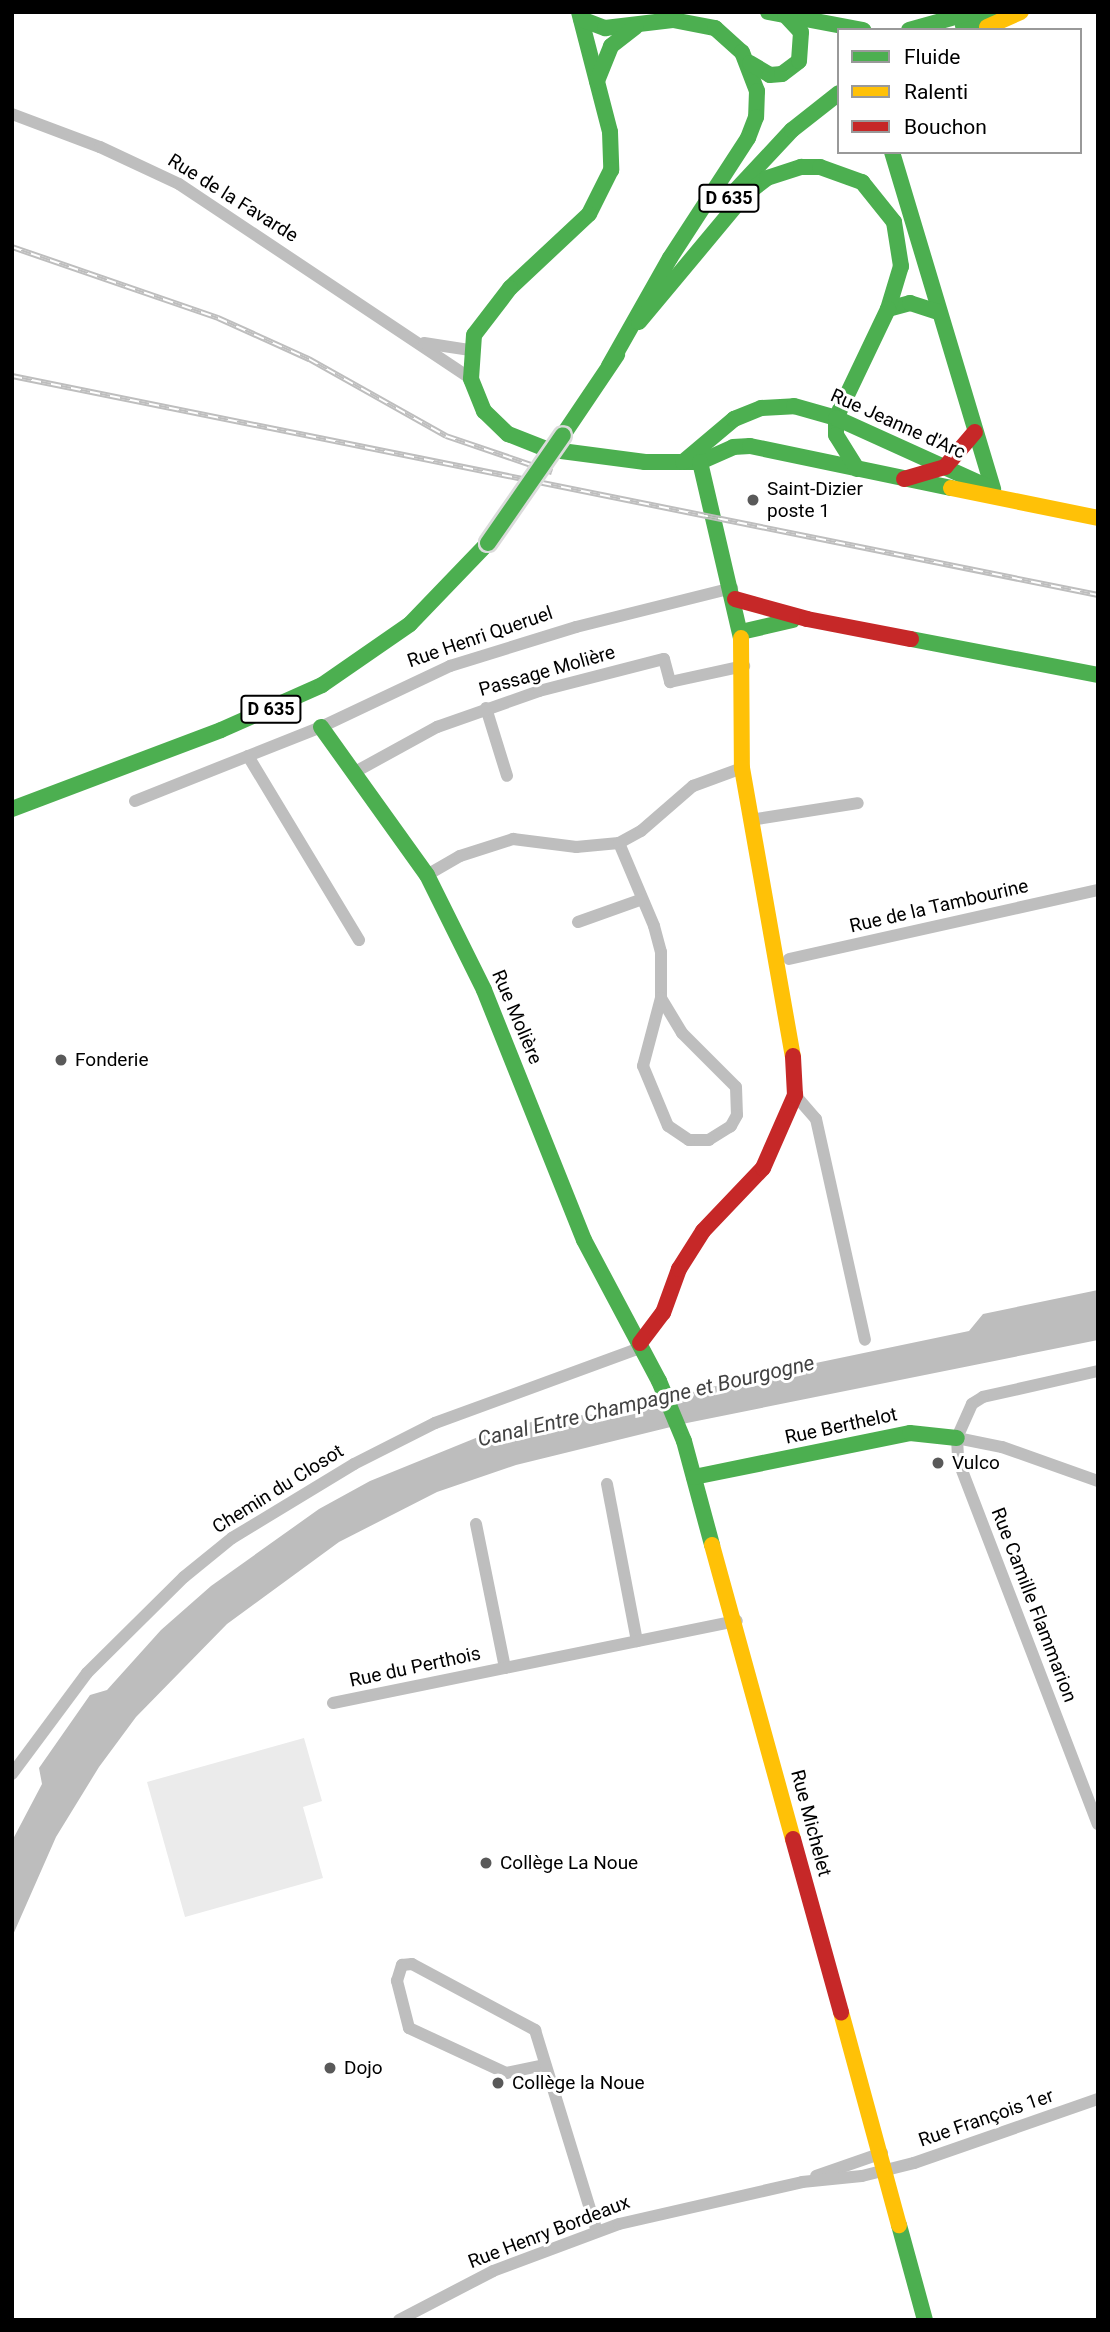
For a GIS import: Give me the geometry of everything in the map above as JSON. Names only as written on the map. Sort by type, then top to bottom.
[{"type":"main road","points":[[916,28],[973,12]]},
{"type":"main road","points":[[959,28],[998,12]]},
{"type":"main road","points":[[986,28],[1021,12]]},
{"type":"main road","points":[[777,14],[852,28]]},
{"type":"main road","points":[[580,16],[605,28],[635,27],[673,20],[715,28],[734,41],[750,63],[770,75],[782,74],[799,61],[803,50],[801,32],[777,14]]},
{"type":"main road","points":[[471,379],[470,351],[474,335],[493,305],[598,202],[612,153],[580,16]]},
{"type":"main road","points":[[597,81],[611,46],[635,27]]},
{"type":"main road","points":[[609,366],[670,258],[748,138],[758,105],[750,63]]},
{"type":"main road","name":"D 635","points":[[12,809],[221,730],[322,685],[410,624],[488,542],[564,435],[639,322],[748,174],[792,130],[837,95]]},
{"type":"main road","points":[[892,154],[898,184],[993,489]]},
{"type":"main road","points":[[639,322],[750,191],[767,178],[801,167],[850,175],[888,211],[901,251],[899,280],[888,309],[836,418],[836,435],[857,469]]},
{"type":"main road","points":[[888,309],[910,303],[938,312]]},
{"type":"main road","name":"Rue Jeanne d'Arc","points":[[471,379],[484,411],[495,424],[526,443],[614,459],[683,463],[700,462],[742,446],[1098,518]]},
{"type":"main road","name":"Rue Jeanne d'Arc","points":[[683,463],[711,434],[761,408],[794,406],[836,418],[1026,503]]},
{"type":"main road","points":[[904,478],[945,467],[975,432]]},
{"type":"main road","points":[[640,1343],[663,1313],[679,1269],[704,1231],[763,1168],[795,1095],[793,1042],[774,961],[742,768],[744,666],[741,632],[734,594],[700,462]]},
{"type":"main road","name":"Rue Henri Queruel","points":[[734,594],[807,619],[1098,675]]},
{"type":"main road","name":"Rue Henri Queruel","points":[[741,632],[807,619]]},
{"type":"main road","name":"Rue Molière","points":[[321,727],[427,875],[484,989],[584,1240],[640,1343]]},
{"type":"main road","name":"Rue Michelet","points":[[640,1343],[661,1384],[684,1441],[737,1621],[840,2016],[887,2170],[925,2320]]},
{"type":"main road","name":"Rue Berthelot","points":[[694,1477],[910,1433],[957,1437]]},
{"type":"street","name":"Rue de la Favarde","points":[[12,114],[100,147],[179,184],[421,342],[471,379]]},
{"type":"street","name":"Rue de la Favarde","points":[[421,342],[470,351]]},
{"type":"street","name":"Rue Henri Queruel","points":[[135,801],[321,727],[450,666],[576,627],[734,594]]},
{"type":"street","name":"Passage Molière","points":[[355,772],[396,745],[486,708],[664,659],[670,681],[744,666]]},
{"type":"street","points":[[486,708],[507,776]]},
{"type":"street","points":[[248,756],[359,940]]},
{"type":"street","points":[[427,875],[460,856],[513,839],[576,847],[619,843],[641,831],[693,786],[742,768]]},
{"type":"street","points":[[751,820],[858,803]]},
{"type":"street","points":[[619,843],[661,952],[661,998],[643,1066],[668,1126],[689,1140],[709,1140],[731,1126],[737,1115],[736,1087],[682,1033],[661,998]]},
{"type":"street","name":"Rue de la Tambourine","points":[[789,960],[1098,890]]},
{"type":"street","points":[[578,922],[640,900]]},
{"type":"street","points":[[795,1095],[816,1119],[865,1340]]},
{"type":"street","name":"Chemin du Closot","points":[[12,1774],[87,1672],[128,1630],[232,1538],[354,1464],[435,1423],[634,1350],[640,1343]]},
{"type":"street","points":[[1098,1371],[983,1397],[972,1404],[957,1437],[1002,1447],[1098,1480]]},
{"type":"street","name":"Rue Camille Flammarion","points":[[957,1437],[958,1461],[1098,1824]]},
{"type":"street","points":[[607,1484],[637,1641]]},
{"type":"street","name":"Rue du Perthois","points":[[476,1524],[505,1668]]},
{"type":"street","name":"Rue du Perthois","points":[[333,1703],[737,1621]]},
{"type":"street","points":[[544,2065],[506,2073],[409,2028],[398,1973],[402,1965],[412,1964],[535,2030],[597,2231]]},
{"type":"street","name":"Rue François 1er","points":[[887,2170],[1098,2099]]},
{"type":"street","name":"Rue Henry Bordeaux","points":[[802,2182],[882,2153]]},
{"type":"street","name":"Rue Henry Bordeaux","points":[[399,2320],[493,2272],[597,2231],[802,2182],[887,2170]]},
{"type":"shaded area","points":[[1098,1290],[1098,1340],[687,1423],[516,1465],[437,1492],[339,1542],[227,1624],[136,1717],[99,1767],[56,1837],[12,1937],[12,1841],[42,1784],[39,1768],[90,1695],[107,1690],[161,1630],[211,1586],[319,1509],[370,1481],[488,1433],[547,1418],[611,1413],[759,1375],[969,1331],[983,1314]]},
{"type":"shaded area","points":[[304,1738],[322,1801],[303,1807],[323,1878],[185,1917],[147,1782]]},
{"type":"railway","points":[[12,247],[218,318],[309,359],[446,436],[552,472]]},
{"type":"railway","points":[[12,376],[1098,595]]},
{"type":"traffic: fast","points":[[579,12],[610,132],[611,170],[589,214],[510,288],[474,335],[471,379],[484,411],[508,434],[546,449],[645,462],[700,462],[733,447],[750,446],[951,488]]},
{"type":"traffic: fast","points":[[768,12],[852,28]]},
{"type":"traffic: fast","points":[[916,28],[973,12]]},
{"type":"traffic: fast","points":[[963,26],[998,12]]},
{"type":"traffic: fast","points":[[750,63],[770,75],[782,74],[799,61],[801,32],[785,15]]},
{"type":"traffic: fast","points":[[581,19],[605,28],[673,20],[715,28],[742,52],[757,91],[756,117],[748,138],[670,258],[609,366]]},
{"type":"traffic: fast","points":[[597,81],[611,46],[635,27]]},
{"type":"traffic: fast","points":[[736,190],[792,130],[837,95]]},
{"type":"traffic: fast","points":[[893,154],[993,489]]},
{"type":"traffic: fast","points":[[639,322],[744,196],[767,178],[801,167],[820,167],[862,182],[894,222],[901,266],[888,309],[836,418],[836,435],[857,469]]},
{"type":"traffic: fast","points":[[888,309],[910,303],[938,312]]},
{"type":"traffic: fast","points":[[563,435],[617,355]]},
{"type":"traffic: fast","points":[[683,462],[734,419],[761,408],[794,406],[836,418],[990,488]]},
{"type":"traffic: fast","points":[[488,543],[563,435]]},
{"type":"traffic: fast","points":[[700,462],[741,638]]},
{"type":"traffic: fast","points":[[12,809],[221,730],[322,685],[410,624],[488,543]]},
{"type":"traffic: fast","points":[[741,632],[793,620]]},
{"type":"traffic: fast","points":[[911,639],[1098,675]]},
{"type":"traffic: fast","points":[[321,727],[427,875],[484,990],[584,1240],[659,1381],[684,1441],[712,1545]]},
{"type":"traffic: fast","points":[[694,1477],[910,1433],[957,1438]]},
{"type":"traffic: fast","points":[[899,2225],[925,2320]]},
{"type":"traffic: slow","points":[[987,27],[1021,12]]},
{"type":"traffic: slow","points":[[951,488],[1098,518]]},
{"type":"traffic: slow","points":[[741,638],[742,768],[793,1056]]},
{"type":"traffic: slow","points":[[712,1545],[793,1839]]},
{"type":"traffic: slow","points":[[841,2012],[899,2225]]},
{"type":"traffic: jam","points":[[904,479],[945,467],[975,432]]},
{"type":"traffic: jam","points":[[735,599],[807,619],[911,639]]},
{"type":"traffic: jam","points":[[640,1343],[663,1313],[679,1269],[703,1231],[763,1168],[795,1095],[793,1056]]},
{"type":"traffic: jam","points":[[793,1839],[841,2012]]},
{"type":"place","name":"Saint-Dizier poste 1","points":[[753,500]]},
{"type":"place","name":"Fonderie","points":[[61,1060]]},
{"type":"place","name":"Vulco","points":[[938,1463]]},
{"type":"place","name":"Collège La Noue","points":[[486,1863]]},
{"type":"place","name":"Dojo","points":[[330,2068]]},
{"type":"place","name":"Collège la Noue","points":[[498,2083]]},
{"type":"water label","name":"Canal Entre Champagne et Bourgogne","points":[[646,1401]]}]
